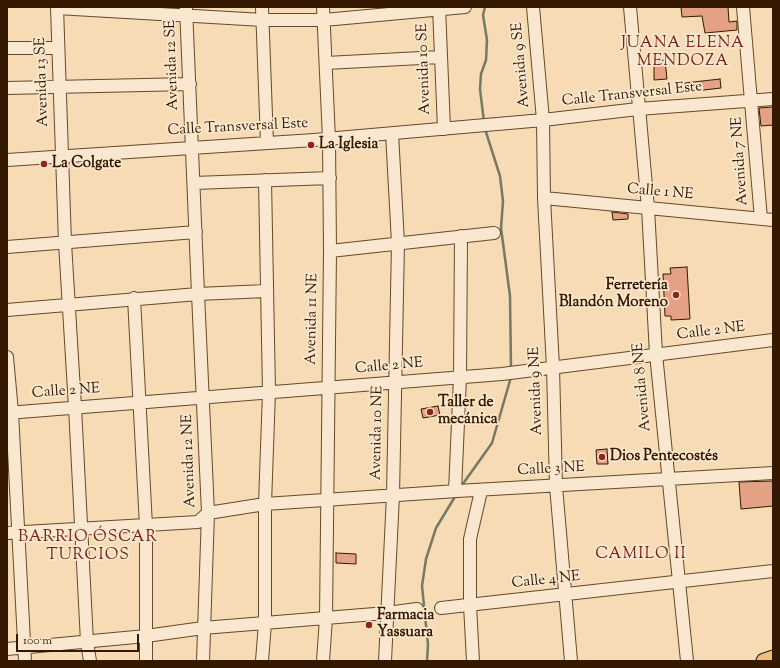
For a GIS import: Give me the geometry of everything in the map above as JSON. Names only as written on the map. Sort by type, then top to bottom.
[{"type":"main road","points":[[764,661],[773,658]]},
{"type":"street","points":[[57,7],[186,11],[263,20],[324,20],[439,8],[465,7]]},
{"type":"street","name":"Avenida 13 SE","points":[[57,7],[65,242],[87,642],[90,661]]},
{"type":"street","points":[[262,7],[267,143]]},
{"type":"street","name":"Avenida 11 NE","points":[[324,7],[330,178],[326,499]]},
{"type":"street","name":"Avenida 9 SE","points":[[533,7],[542,120]]},
{"type":"street","name":"Avenida 8 NE","points":[[630,7],[648,208],[656,354],[668,479],[681,582],[688,661]]},
{"type":"street","name":"Avenida 7 NE","points":[[743,7],[752,100],[767,219]]},
{"type":"street","name":"Avenida 10 SE","points":[[439,8],[444,129]]},
{"type":"street","name":"Avenida 12 SE","points":[[186,11],[192,146]]},
{"type":"street","points":[[7,48],[58,48]]},
{"type":"street","points":[[326,63],[440,57]]},
{"type":"street","points":[[7,88],[190,84]]},
{"type":"street","name":"Calle Transversal Este","points":[[7,160],[192,146],[329,139],[542,120],[638,109],[773,99]]},
{"type":"street","name":"Avenida 9 NE","points":[[542,120],[544,198],[553,367],[556,486],[571,661]]},
{"type":"street","name":"Avenida 10 NE","points":[[385,661],[393,495],[398,243],[392,133]]},
{"type":"street","name":"Avenida 12 NE","points":[[192,146],[208,513],[203,661]]},
{"type":"street","points":[[194,183],[330,178]]},
{"type":"street","points":[[262,661],[265,623],[265,504],[269,392],[265,180]]},
{"type":"street","name":"Calle 1 NE","points":[[544,198],[767,219]]},
{"type":"street","points":[[7,247],[196,232]]},
{"type":"street","points":[[330,251],[494,233]]},
{"type":"street","points":[[456,491],[460,377],[461,236]]},
{"type":"street","points":[[7,310],[134,298],[266,291]]},
{"type":"street","points":[[134,298],[146,526],[146,661]]},
{"type":"street","name":"Calle 2 NE","points":[[9,412],[502,374],[773,340]]},
{"type":"street","points":[[7,357],[12,533],[25,661]]},
{"type":"street","name":"Calle 3 NE","points":[[208,513],[265,504],[326,499],[773,473]]},
{"type":"street","points":[[473,661],[470,605],[470,539],[478,491]]},
{"type":"street","points":[[323,661],[326,618],[326,499]]},
{"type":"street","points":[[12,533],[198,522],[208,513]]},
{"type":"street","name":"Calle 4 NE","points":[[441,608],[773,571]]},
{"type":"street","points":[[7,649],[24,646],[146,636],[203,628],[387,613],[416,608]]},
{"type":"building","points":[[681,7],[728,7],[729,22],[737,21],[737,30],[705,33],[702,16],[682,17]]},
{"type":"building","points":[[665,60],[667,79],[654,80],[654,61]]},
{"type":"building","points":[[720,79],[721,88],[686,92],[685,83]]},
{"type":"building","points":[[773,107],[773,125],[761,126],[759,108]]},
{"type":"building","points":[[612,212],[628,214],[628,219],[613,220]]},
{"type":"building","name":"Ferretería Blandón Moreno","points":[[687,267],[690,319],[671,320],[671,316],[665,316],[663,274],[671,274],[670,268]]},
{"type":"building","name":"Taller de mecánica","points":[[438,406],[440,415],[423,418],[421,409]]},
{"type":"building","name":"Dios Pentecostés","points":[[607,449],[608,464],[597,464],[596,450]]},
{"type":"building","points":[[773,481],[773,506],[741,509],[739,482]]},
{"type":"building","points":[[336,553],[356,554],[356,564],[336,563]]},
{"type":"waterway","points":[[484,122],[480,89],[481,74],[486,60],[487,40],[483,15],[485,7]]},
{"type":"waterway","points":[[485,129],[500,176],[503,201],[501,228],[510,296],[511,368]]},
{"type":"waterway","points":[[460,488],[492,443],[511,377]]},
{"type":"waterway","points":[[427,661],[428,645],[422,586],[426,559],[436,528],[456,495]]},
{"type":"place","name":"La Iglesia","points":[[311,145]]},
{"type":"place","name":"La Colgate","points":[[44,164]]},
{"type":"place","name":"Ferretería Blandón Moreno","points":[[676,295]]},
{"type":"place","name":"Taller de mecánica","points":[[430,412]]},
{"type":"place","name":"Dios Pentecostés","points":[[602,457]]},
{"type":"place","name":"Farmacia Yassuara","points":[[369,625]]},
{"type":"district","name":"JUANA ELENA MENDOZA","points":[[683,53]]},
{"type":"district","name":"BARRIO ÓSCAR TURCIOS","points":[[88,547]]},
{"type":"district","name":"CAMILO II","points":[[641,555]]}]
